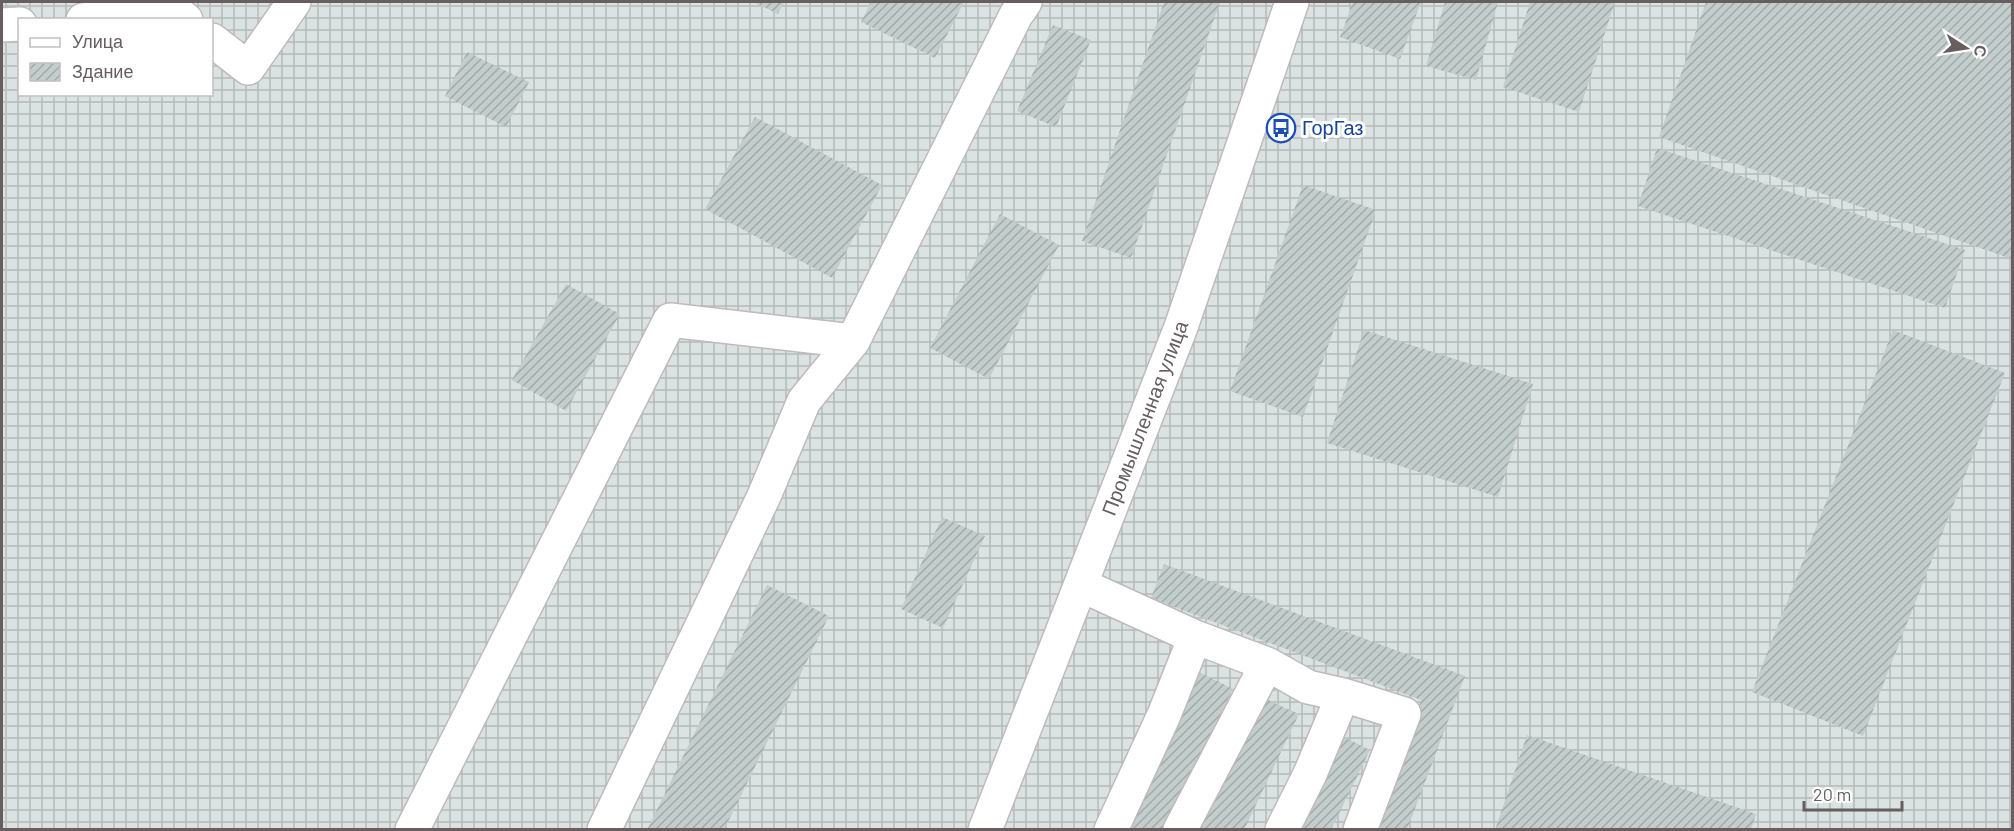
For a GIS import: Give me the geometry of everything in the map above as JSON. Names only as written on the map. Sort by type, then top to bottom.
[{"type":"street","points":[[213,41],[248,68],[294,2]]},
{"type":"street","points":[[604,830],[764,496],[804,401],[853,340],[1016,15],[1025,2]]},
{"type":"street","name":"Промышленная улица","points":[[985,830],[1181,327],[1292,2]]},
{"type":"street","points":[[101,18],[174,10],[184,18]]},
{"type":"street","points":[[2,25],[18,24]]},
{"type":"street","points":[[412,830],[669,320],[853,340]]},
{"type":"street","points":[[1081,585],[1195,637],[1267,664],[1308,687],[1404,714],[1360,830]]},
{"type":"street","points":[[1111,830],[1164,715],[1195,637]]},
{"type":"street","points":[[1180,830],[1267,664]]},
{"type":"street","points":[[1282,830],[1310,774],[1343,695]]},
{"type":"shaded area","points":[[2,2],[2012,2],[2012,829],[2,830]]},
{"type":"building","points":[[753,2],[784,2],[778,14]]},
{"type":"building","points":[[871,2],[964,2],[935,58],[861,22]]},
{"type":"building","points":[[1164,2],[1220,2],[1131,258],[1082,241]]},
{"type":"building","points":[[1353,2],[1421,2],[1400,59],[1340,37]]},
{"type":"building","points":[[1445,2],[1498,2],[1476,80],[1426,66]]},
{"type":"building","points":[[1530,2],[1615,2],[1579,112],[1503,87]]},
{"type":"building","points":[[1706,2],[2012,2],[2012,259],[1659,137]]},
{"type":"building","points":[[1053,25],[1091,40],[1056,127],[1017,111]]},
{"type":"building","points":[[467,52],[529,82],[506,127],[445,96]]},
{"type":"building","points":[[755,117],[882,185],[832,278],[705,209]]},
{"type":"building","points":[[1657,148],[1965,250],[1945,308],[1638,206]]},
{"type":"building","points":[[1303,185],[1376,210],[1303,417],[1230,391]]},
{"type":"building","points":[[1000,214],[1059,245],[989,379],[930,348]]},
{"type":"building","points":[[566,284],[620,314],[566,411],[512,380]]},
{"type":"building","points":[[1364,330],[1533,384],[1498,497],[1327,443]]},
{"type":"building","points":[[1893,330],[2005,373],[1863,736],[1752,692]]},
{"type":"building","points":[[942,517],[985,536],[943,628],[901,609]]},
{"type":"building","points":[[1164,564],[1465,676],[1407,830],[1373,830],[1421,700],[1151,598]]},
{"type":"building","points":[[767,585],[829,616],[724,830],[647,830]]},
{"type":"building","points":[[1195,670],[1233,689],[1164,830],[1116,830]]},
{"type":"building","points":[[1257,695],[1299,714],[1244,830],[1192,830]]},
{"type":"building","points":[[1336,733],[1370,750],[1331,830],[1289,830]]},
{"type":"building","points":[[1527,735],[1756,814],[1751,830],[1495,830]]},
{"type":"place","name":"ГорГаз","points":[[1281,128]]}]
